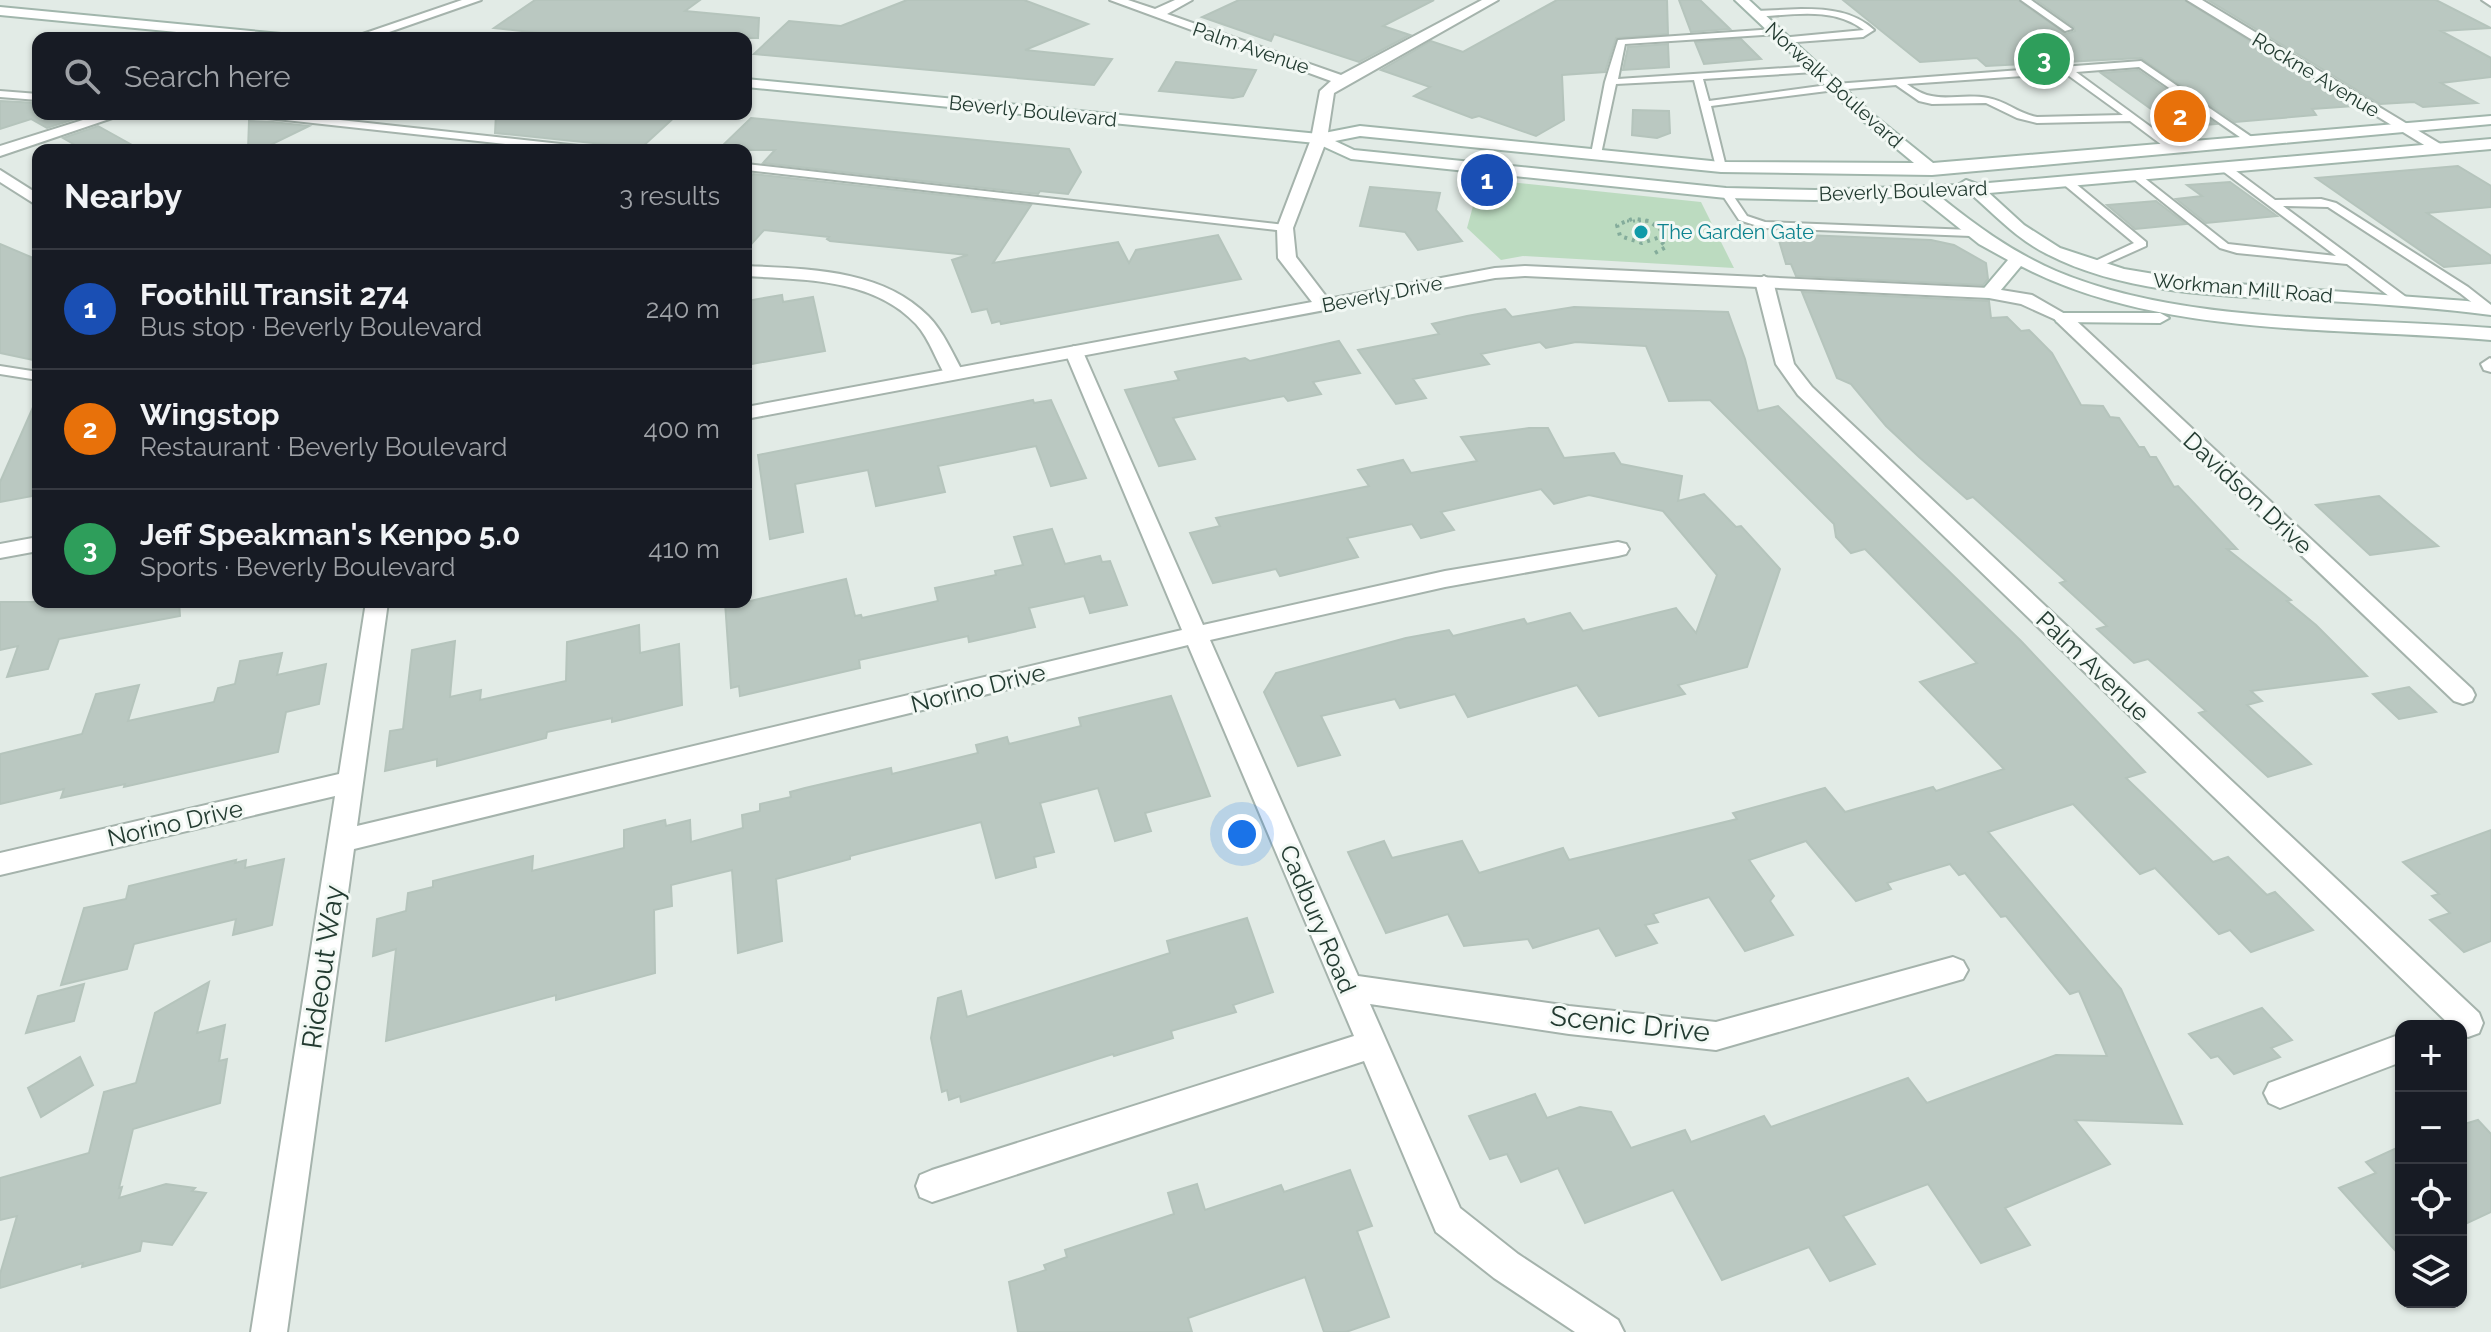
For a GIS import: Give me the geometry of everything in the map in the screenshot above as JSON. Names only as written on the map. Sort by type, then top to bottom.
[{"type":"street","points":[[376,32],[475,0]]},
{"type":"street","name":"Palm Avenue","points":[[1116,0],[1342,80]]},
{"type":"street","points":[[1155,14],[1186,0]]},
{"type":"street","points":[[1324,305],[1287,258],[1285,228],[1319,139],[1327,91],[1492,0]]},
{"type":"street","name":"Norwalk Boulevard","points":[[1741,0],[1929,168]]},
{"type":"street","name":"Rockne Avenue","points":[[2193,0],[2439,148]]},
{"type":"street","points":[[0,11],[219,32]]},
{"type":"street","name":"Beverly Boulevard","points":[[752,84],[1319,139],[1360,131],[1721,167],[1929,168],[2491,120]]},
{"type":"street","points":[[0,151],[98,120]]},
{"type":"street","name":"Beverly Boulevard","points":[[1319,139],[1351,154],[1726,193],[1975,189],[2491,144]]},
{"type":"street","points":[[1924,192],[1929,168]]},
{"type":"street","name":"Workman Mill Road","points":[[1929,168],[1975,189],[2026,234],[2058,252],[2149,281],[2489,309]]},
{"type":"street","points":[[0,175],[32,197]]},
{"type":"street","name":"Workman Mill Road","points":[[1924,192],[1971,233],[2016,261],[2069,284],[2121,299],[2186,312],[2422,326],[2491,334]]},
{"type":"street","points":[[1989,293],[2014,268],[2016,261]]},
{"type":"street","name":"Beverly Drive","points":[[752,412],[1495,273],[1525,271],[1764,281],[1989,293],[2026,299]]},
{"type":"street","points":[[752,272],[829,278],[894,298],[922,321],[954,374]]},
{"type":"street","name":"Palm Avenue","points":[[1764,281],[1785,364],[1805,391],[2473,1021]]},
{"type":"street","name":"Davidson Drive","points":[[2026,299],[2063,318],[2463,695]]},
{"type":"street","points":[[2402,300],[2422,326]]},
{"type":"street","points":[[2063,318],[2178,318],[2186,312]]},
{"type":"street","name":"Cadbury Road","points":[[1074,352],[1448,1220],[1506,1266],[1606,1332]]},
{"type":"street","points":[[0,551],[32,545]]},
{"type":"street","name":"Norino Drive","points":[[342,841],[1196,635],[1445,579],[1618,549]]},
{"type":"street","name":"Rideout Way","points":[[269,1332],[376,608]]},
{"type":"street","name":"Norino Drive","points":[[0,864],[350,782]]},
{"type":"street","name":"Scenic Drive","points":[[1348,988],[1569,1020],[1716,1036],[1953,970]]},
{"type":"street","points":[[932,1186],[1373,1044]]},
{"type":"street","points":[[2280,1093],[2395,1050]]},
{"type":"lane","points":[[2025,0],[2068,29]]},
{"type":"lane","points":[[1596,154],[1621,42],[1863,34],[1870,30],[1859,19],[1837,13],[1756,14]]},
{"type":"lane","points":[[1707,104],[1835,87],[2141,64],[2251,140]]},
{"type":"lane","points":[[1610,82],[1815,69]]},
{"type":"lane","points":[[2068,70],[2170,146]]},
{"type":"lane","points":[[1698,76],[1721,167]]},
{"type":"lane","points":[[1899,83],[1916,98],[1927,102],[1992,101],[2028,119],[2132,118]]},
{"type":"lane","points":[[0,94],[32,97]]},
{"type":"lane","points":[[313,120],[533,144]]},
{"type":"lane","points":[[2224,167],[2402,300]]},
{"type":"lane","points":[[752,168],[1285,228]]},
{"type":"lane","points":[[2134,175],[2224,246],[2237,250],[2351,261]]},
{"type":"lane","points":[[2066,181],[2142,244],[2095,265]]},
{"type":"lane","points":[[1726,193],[1743,218],[1764,225],[1971,233]]},
{"type":"lane","points":[[2273,203],[2321,202],[2332,205],[2489,309]]},
{"type":"lane","points":[[0,370],[32,375]]},
{"type":"path","points":[[1633,219],[1649,221],[1664,232],[1660,240],[1648,243],[1632,242],[1620,236],[1617,225],[1633,219]]},
{"type":"green space","points":[[1500,181],[1701,202],[1734,268],[1523,256],[1501,260],[1467,228],[1479,184],[1496,186]]},
{"type":"building","points":[[535,0],[700,0],[685,11],[759,18],[758,38],[752,38],[752,32],[530,32],[494,28]]},
{"type":"building","points":[[907,0],[1024,0],[1088,24],[1025,50],[1112,59],[1094,85],[754,54],[789,21],[841,26]]},
{"type":"building","points":[[1239,0],[1434,0],[1383,26],[1410,35],[1359,62],[1274,34],[1271,41],[1202,17]]},
{"type":"building","points":[[1557,0],[1667,0],[1668,34],[1616,38],[1605,72],[1562,75],[1564,120],[1536,136],[1479,116],[1472,118],[1414,96],[1430,87],[1381,70],[1431,41],[1463,52]]},
{"type":"building","points":[[1679,0],[1700,0],[1730,29],[1691,32]]},
{"type":"building","points":[[1843,0],[2018,0],[2066,34],[2075,31],[2074,27],[2036,0],[2184,0],[2355,106],[2312,109],[2316,115],[2235,122],[2141,58],[1986,66],[1977,58],[1920,62]]},
{"type":"building","points":[[2208,0],[2436,0],[2491,28],[2441,31],[2491,58],[2491,77],[2441,83],[2477,103],[2423,107],[2414,102],[2380,104]]},
{"type":"building","points":[[1741,39],[1761,59],[1704,64],[1695,42]]},
{"type":"building","points":[[1668,44],[1669,67],[1623,70],[1628,47]]},
{"type":"building","points":[[1176,62],[1256,70],[1243,96],[1233,98],[1159,91]]},
{"type":"building","points":[[2138,70],[2216,124],[2182,127],[2172,124],[2101,73]]},
{"type":"building","points":[[0,101],[32,103],[32,120],[0,129]]},
{"type":"building","points":[[1633,110],[1669,111],[1670,133],[1657,138],[1632,135]]},
{"type":"building","points":[[752,118],[1069,149],[1081,172],[1068,194],[1040,191],[1038,194],[763,163],[775,150],[752,150],[752,144],[724,144]]},
{"type":"building","points":[[33,120],[72,120],[47,128]]},
{"type":"building","points":[[496,120],[671,120],[645,144],[602,144],[495,133]]},
{"type":"building","points":[[249,121],[309,126],[272,144],[248,144]]},
{"type":"building","points":[[98,126],[130,144],[74,144],[63,138]]},
{"type":"building","points":[[2458,166],[2491,186],[2491,207],[2427,213],[2491,256],[2491,263],[2444,267],[2316,178]]},
{"type":"building","points":[[752,175],[1031,205],[993,263],[1118,242],[1129,263],[1136,250],[1218,235],[1241,279],[1001,324],[1000,321],[992,323],[987,309],[972,312],[952,260],[968,255],[830,241],[827,239],[829,237],[764,230],[752,243]]},
{"type":"building","points":[[2230,182],[2277,216],[2206,223],[2176,199],[2202,196],[2187,185]]},
{"type":"building","points":[[1370,187],[1440,193],[1436,210],[1462,241],[1418,250],[1405,232],[1360,226]]},
{"type":"building","points":[[2156,201],[2186,224],[2135,229],[2107,205]]},
{"type":"building","points":[[1777,234],[1931,240],[1954,245],[1986,263],[1988,279],[1983,285],[1796,276],[1791,264],[1786,264]]},
{"type":"building","points":[[0,244],[32,257],[32,360],[0,353]]},
{"type":"building","points":[[1802,292],[1989,301],[1991,318],[2007,317],[2021,331],[2029,330],[2052,353],[2081,405],[2103,406],[2110,417],[2119,418],[2139,447],[2144,447],[2150,457],[2156,457],[2174,487],[2178,486],[2237,549],[2227,549],[2291,600],[2287,601],[2367,676],[2251,691],[2262,701],[2247,705],[2311,764],[2268,777],[2199,713],[2206,711],[2148,659],[2134,663],[2097,629],[2107,626],[2060,583],[2066,581],[1973,497],[1967,499],[1919,457],[1886,426],[1851,384],[1837,378]]},
{"type":"building","points":[[782,295],[783,302],[813,297],[825,351],[752,364],[752,300]]},
{"type":"building","points":[[1574,307],[1728,312],[1745,359],[1758,411],[1778,406],[2021,641],[2145,772],[2126,778],[2213,862],[2228,857],[2267,895],[2275,892],[2313,930],[2251,952],[2230,930],[2219,934],[2155,868],[2140,874],[2073,804],[1988,832],[2121,989],[2182,1124],[2075,1120],[2110,1164],[2005,1208],[2030,1245],[1981,1263],[1928,1184],[1843,1216],[1875,1264],[1830,1281],[1809,1247],[1722,1280],[1673,1190],[1585,1223],[1558,1168],[1521,1182],[1507,1154],[1490,1159],[1469,1116],[1535,1094],[1547,1118],[1580,1107],[1611,1112],[1631,1148],[1685,1130],[1691,1142],[1764,1116],[1771,1127],[1908,1078],[1927,1103],[2056,1055],[2107,1056],[2079,991],[2070,994],[2006,916],[2001,917],[1965,873],[1959,875],[1950,864],[1887,883],[1891,889],[1856,901],[1806,841],[1749,860],[1774,896],[1770,901],[1793,935],[1745,951],[1709,897],[1653,914],[1658,922],[1645,925],[1657,943],[1616,956],[1599,928],[1533,948],[1528,939],[1464,946],[1448,914],[1386,933],[1348,852],[1384,841],[1392,858],[1462,841],[1479,873],[1563,848],[1569,860],[1737,819],[1733,813],[1825,788],[1845,812],[1933,787],[1936,791],[2004,769],[1920,682],[1977,663],[1865,549],[1851,553],[1836,537],[1834,524],[1710,400],[1669,401],[1646,346],[1576,342],[1546,348],[1540,342],[1481,354],[1489,364],[1413,379],[1426,398],[1396,404],[1358,350],[1439,334],[1432,324],[1467,316],[1505,309],[1512,317]]},
{"type":"building","points":[[1339,341],[1360,373],[1313,382],[1321,394],[1288,401],[1284,396],[1173,418],[1195,459],[1159,466],[1125,390],[1179,380],[1175,372],[1245,358],[1250,361]]},
{"type":"building","points":[[1033,400],[1034,403],[1051,400],[1086,478],[1051,486],[1036,446],[938,466],[945,492],[876,506],[868,470],[795,484],[803,532],[770,539],[758,455]]},
{"type":"building","points":[[32,410],[32,496],[0,502],[0,482]]},
{"type":"building","points":[[1548,428],[1564,458],[1614,453],[1621,464],[1682,476],[1678,501],[1704,494],[1736,527],[1741,526],[1780,569],[1747,667],[1678,685],[1685,694],[1599,716],[1577,685],[1468,717],[1455,694],[1400,708],[1395,699],[1321,716],[1340,755],[1298,766],[1264,692],[1276,673],[1406,638],[1449,630],[1453,636],[1524,619],[1527,624],[1570,613],[1583,631],[1676,608],[1696,633],[1717,575],[1663,511],[1589,495],[1554,504],[1541,489],[1441,512],[1454,530],[1421,538],[1412,524],[1347,538],[1358,557],[1280,576],[1276,569],[1213,583],[1190,533],[1220,526],[1216,518],[1369,486],[1358,470],[1403,460],[1411,473],[1477,461],[1461,437]]},
{"type":"building","points":[[2379,496],[2438,546],[2370,555],[2316,505]]},
{"type":"building","points":[[1052,529],[1065,564],[1100,556],[1102,562],[1110,561],[1127,605],[1090,613],[1084,596],[1029,608],[1035,627],[969,642],[968,636],[859,660],[860,668],[740,696],[739,686],[731,688],[725,608],[752,608],[752,601],[846,579],[855,616],[861,615],[862,618],[938,601],[935,588],[996,575],[995,571],[1023,565],[1014,537]]},
{"type":"building","points":[[0,602],[32,602],[32,608],[179,608],[180,616],[59,639],[48,669],[7,677],[18,646],[0,650]]},
{"type":"building","points":[[639,625],[640,653],[679,644],[682,705],[612,722],[612,718],[547,732],[546,738],[437,766],[437,759],[385,771],[390,731],[403,729],[412,650],[455,641],[450,697],[481,690],[480,700],[566,681],[567,642]]},
{"type":"building","points":[[282,653],[277,675],[326,664],[319,704],[286,712],[278,752],[124,787],[125,784],[61,798],[64,789],[0,804],[0,754],[82,734],[96,694],[139,685],[128,721],[214,702],[218,688],[235,684],[240,661]]},
{"type":"building","points":[[2409,687],[2436,712],[2399,719],[2373,694]]},
{"type":"building","points":[[1171,696],[1210,796],[1145,813],[1151,831],[1115,841],[1098,788],[1040,803],[1054,852],[1034,857],[1036,867],[996,878],[981,822],[850,856],[850,859],[776,879],[782,941],[738,953],[732,870],[671,885],[672,906],[654,910],[655,973],[556,1000],[556,995],[386,1041],[396,949],[373,956],[377,919],[406,911],[408,893],[433,887],[433,881],[533,856],[532,871],[624,848],[624,830],[665,820],[666,826],[690,820],[691,842],[743,828],[742,815],[760,811],[760,804],[791,797],[790,792],[891,768],[892,774],[978,753],[976,745],[1007,737],[1009,744],[1081,726],[1079,718]]},
{"type":"building","points":[[2491,830],[2491,941],[2464,952],[2430,920],[2450,913],[2432,896],[2439,894],[2403,862]]},
{"type":"building","points":[[284,859],[272,925],[233,935],[236,919],[134,944],[127,969],[61,985],[84,908],[126,899],[129,886],[236,860],[235,863],[246,860],[245,868]]},
{"type":"building","points":[[1247,918],[1273,992],[1233,1005],[1236,1012],[1171,1031],[1173,1038],[1114,1056],[961,1102],[960,1096],[949,1100],[947,1090],[942,1092],[931,1038],[938,998],[961,991],[967,1017],[1170,953],[1167,941]]},
{"type":"building","points":[[209,982],[197,1033],[225,1025],[219,1061],[227,1059],[220,1103],[133,1129],[119,1188],[122,1187],[119,1198],[166,1184],[195,1188],[192,1191],[206,1193],[172,1245],[142,1241],[140,1251],[82,1267],[83,1263],[0,1288],[0,1274],[17,1216],[0,1220],[0,1178],[89,1153],[104,1092],[136,1083],[155,1013]]},
{"type":"building","points":[[84,984],[74,1021],[26,1033],[38,996]]},
{"type":"building","points":[[2262,1008],[2292,1040],[2271,1048],[2280,1057],[2234,1074],[2218,1056],[2211,1058],[2189,1034]]},
{"type":"building","points":[[80,1057],[93,1085],[41,1117],[28,1088]]},
{"type":"building","points":[[2478,1120],[2491,1134],[2491,1212],[2467,1223],[2467,1164],[2467,1123]]},
{"type":"building","points":[[2395,1149],[2395,1250],[2339,1188],[2376,1173],[2366,1162]]},
{"type":"building","points":[[1350,1170],[1372,1226],[1357,1231],[1389,1317],[1346,1332],[1324,1332],[1305,1277],[1188,1318],[1192,1332],[1018,1332],[1009,1282],[1046,1270],[1044,1265],[1067,1257],[1065,1250],[1174,1214],[1168,1193],[1197,1184],[1205,1210],[1281,1185],[1284,1192]]},
{"type":"place","name":"Jeff Speakman's Kenpo 5.0","points":[[2044,59]]},
{"type":"place","name":"Wingstop","points":[[2180,116]]},
{"type":"place","name":"Foothill Transit 274","points":[[1487,180]]},
{"type":"place","name":"The Garden Gate","points":[[1641,232]]}]
